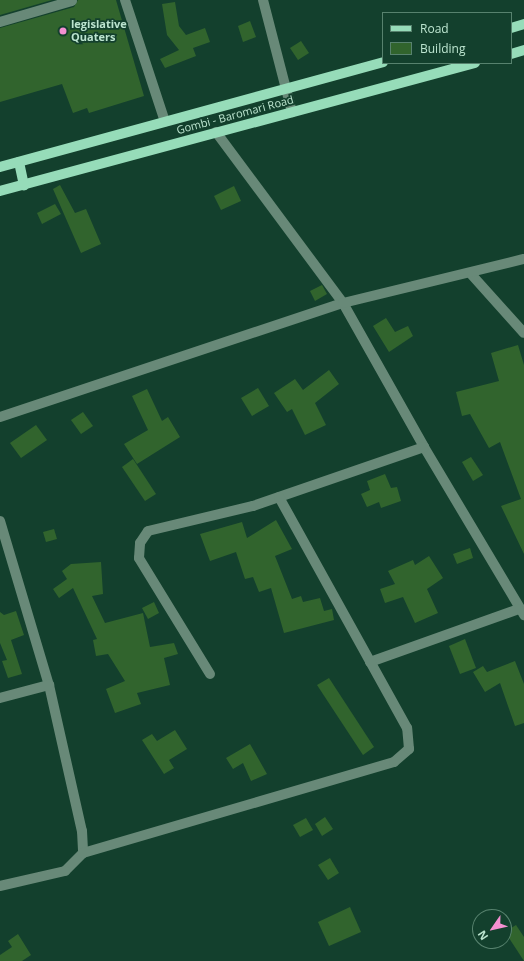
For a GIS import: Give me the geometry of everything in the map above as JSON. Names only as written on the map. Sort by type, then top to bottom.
[{"type":"main road","points":[[512,28],[524,24]]},
{"type":"main road","points":[[512,54],[524,50]]},
{"type":"main road","name":"Gombi - Baromari Road","points":[[0,167],[164,122],[229,106],[286,88],[382,62]]},
{"type":"main road","name":"Gombi - Baromari Road","points":[[0,191],[472,64]]},
{"type":"main road","points":[[19,162],[24,184]]},
{"type":"street","points":[[125,0],[164,122]]},
{"type":"street","points":[[263,0],[292,112]]},
{"type":"street","points":[[0,22],[72,2]]},
{"type":"street","points":[[216,132],[343,303],[424,447],[521,612],[370,662]]},
{"type":"street","points":[[0,417],[343,303],[471,274],[524,259]]},
{"type":"street","points":[[471,274],[524,333]]},
{"type":"street","points":[[210,674],[139,558],[140,543],[148,531],[253,506],[424,447]]},
{"type":"street","points":[[0,886],[65,871],[83,853],[394,762],[409,749],[407,728],[279,497]]},
{"type":"street","points":[[0,521],[49,685],[82,831],[83,853]]},
{"type":"street","points":[[0,698],[49,685]]},
{"type":"building","points":[[0,0],[52,0],[0,15]]},
{"type":"building","name":"legislative Quaters","points":[[78,0],[116,0],[144,96],[89,113],[87,108],[73,113],[62,84],[0,102],[0,28],[74,7]]},
{"type":"building","points":[[175,2],[179,26],[186,35],[205,28],[210,42],[193,48],[196,56],[165,68],[160,59],[179,50],[167,35],[162,4]]},
{"type":"building","points":[[250,21],[256,37],[243,42],[238,26]]},
{"type":"building","points":[[301,41],[309,53],[298,60],[290,48]]},
{"type":"building","points":[[60,185],[75,213],[86,209],[101,244],[81,253],[53,189]]},
{"type":"building","points":[[234,186],[241,201],[221,210],[214,196]]},
{"type":"building","points":[[55,204],[61,214],[42,224],[37,213]]},
{"type":"building","points":[[322,285],[327,294],[315,301],[310,291]]},
{"type":"building","points":[[386,318],[395,332],[408,326],[413,336],[389,352],[373,326]]},
{"type":"building","points":[[518,345],[524,365],[524,554],[501,506],[521,499],[500,442],[489,448],[470,414],[462,416],[456,392],[499,381],[491,353]]},
{"type":"building","points":[[329,370],[339,384],[315,403],[326,425],[305,435],[292,409],[287,412],[274,393],[295,379],[303,390]]},
{"type":"building","points":[[258,388],[269,406],[252,416],[241,398]]},
{"type":"building","points":[[147,389],[162,421],[168,417],[180,437],[137,464],[124,444],[148,430],[132,396]]},
{"type":"building","points":[[83,412],[93,426],[81,434],[71,420]]},
{"type":"building","points":[[36,425],[47,440],[21,458],[10,443]]},
{"type":"building","points":[[471,457],[483,475],[473,481],[462,462]]},
{"type":"building","points":[[133,459],[156,494],[145,501],[122,467]]},
{"type":"building","points":[[385,474],[391,488],[397,487],[401,501],[381,508],[379,502],[367,507],[361,494],[370,490],[367,481]]},
{"type":"building","points":[[276,520],[292,549],[275,556],[292,599],[301,596],[303,602],[320,598],[324,611],[332,609],[334,620],[284,633],[271,588],[259,592],[253,577],[245,579],[236,552],[210,561],[200,534],[242,522],[247,538]]},
{"type":"building","points":[[54,529],[57,539],[46,542],[43,532]]},
{"type":"building","points":[[470,548],[473,558],[457,564],[453,554]]},
{"type":"building","points":[[429,556],[443,578],[427,589],[438,613],[415,623],[403,597],[385,603],[380,589],[395,584],[388,571],[413,560],[415,565]]},
{"type":"building","points":[[101,562],[103,594],[92,596],[105,623],[143,613],[150,647],[174,643],[178,654],[164,658],[170,685],[137,693],[141,704],[115,713],[106,689],[125,681],[108,654],[96,656],[93,640],[97,639],[73,588],[59,598],[53,589],[67,579],[62,571],[71,564]]},
{"type":"building","points":[[154,602],[159,613],[148,619],[142,608]]},
{"type":"building","points":[[16,611],[24,635],[11,640],[22,674],[8,678],[2,661],[7,660],[0,643],[0,612],[4,615]]},
{"type":"building","points":[[465,639],[476,668],[460,674],[449,646]]},
{"type":"building","points":[[515,661],[524,684],[524,723],[515,726],[500,683],[485,692],[473,672],[483,666],[487,672]]},
{"type":"building","points":[[329,678],[374,747],[363,755],[317,685]]},
{"type":"building","points":[[175,730],[187,749],[169,760],[174,768],[164,774],[142,740],[152,734],[157,741]]},
{"type":"building","points":[[250,744],[267,774],[251,781],[243,763],[233,769],[226,758]]},
{"type":"building","points":[[325,817],[333,829],[322,836],[315,824]]},
{"type":"building","points":[[306,818],[313,830],[300,837],[293,825]]},
{"type":"building","points":[[330,858],[339,873],[328,880],[318,865]]},
{"type":"building","points":[[350,907],[361,932],[329,946],[318,922]]},
{"type":"building","points":[[516,925],[524,937],[524,961],[512,943],[512,928]]},
{"type":"building","points":[[18,934],[31,955],[22,961],[0,961],[0,955],[12,947],[8,941]]},
{"type":"place","name":"legislative Quaters","points":[[63,31]]}]
